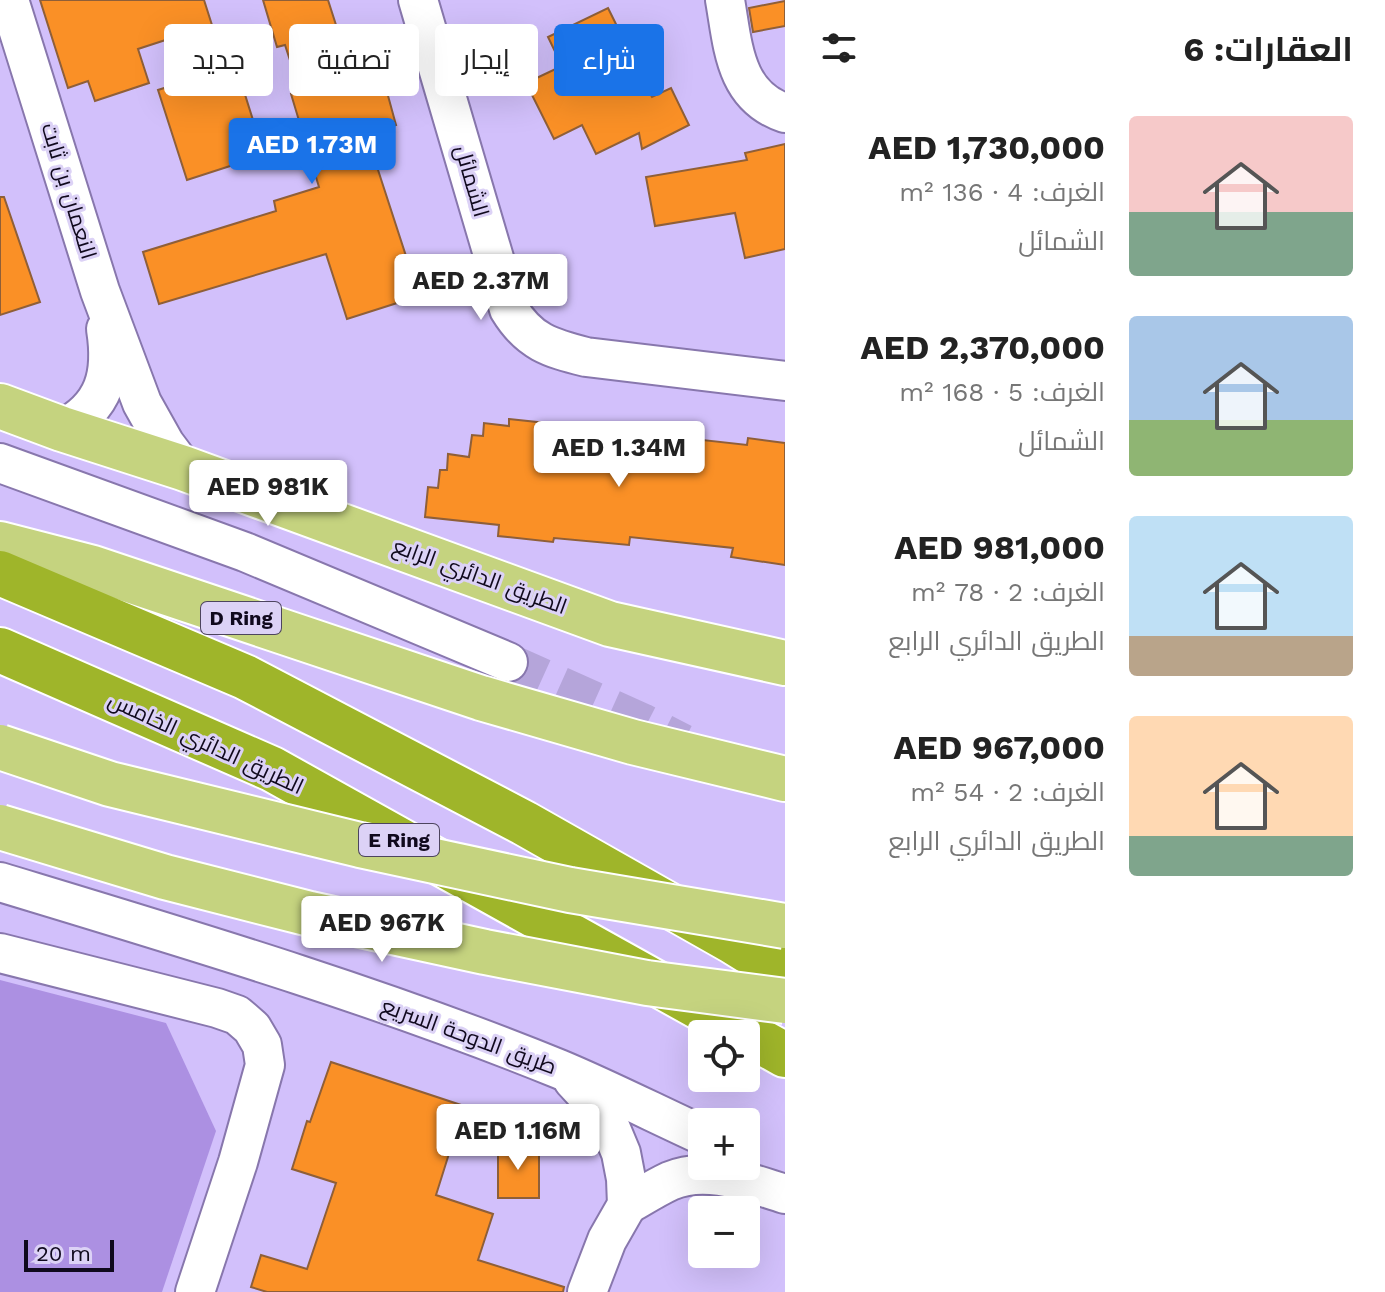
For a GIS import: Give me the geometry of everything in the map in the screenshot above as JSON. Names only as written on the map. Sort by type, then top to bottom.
[{"type":"highway","points":[[0,573],[245,677],[524,823],[785,974]]},
{"type":"highway","name":"الطريق الدائري الخامس","points":[[0,650],[272,769],[785,1055]]},
{"type":"main road","name":"الطريق الدائري الرابع","points":[[0,406],[183,468],[610,624],[785,663]]},
{"type":"main road","name":"D Ring","points":[[0,544],[93,568],[481,698],[633,742],[785,779]]},
{"type":"main road","points":[[0,747],[110,784],[360,845],[570,890],[785,926]]},
{"type":"main road","points":[[0,827],[165,877],[310,914],[647,983],[785,1001]]},
{"type":"street","name":"النعمان بن ثابت","points":[[9,0],[100,291],[142,403],[165,444],[183,468]]},
{"type":"street","name":"الشمائل","points":[[418,0],[509,309],[518,324],[532,337],[554,349],[586,357],[785,381]]},
{"type":"street","points":[[725,0],[735,57],[743,78],[757,96],[785,113]]},
{"type":"street","name":"النعمان بن ثابت","points":[[62,429],[74,423],[92,406],[106,382],[109,352],[100,291]]},
{"type":"street","points":[[0,463],[245,552],[508,662]]},
{"type":"street","name":"طريق الدوحة السريع","points":[[0,882],[245,957],[436,1022],[559,1069],[688,1129]]},
{"type":"street","points":[[0,953],[237,1015],[252,1028],[262,1045],[265,1065],[238,1162],[195,1292]]},
{"type":"street","points":[[559,1069],[589,1096],[611,1129],[626,1179],[627,1205]]},
{"type":"street","points":[[760,1164],[785,1177]]},
{"type":"street","points":[[587,1292],[607,1240],[627,1205],[672,1180],[696,1174],[735,1178],[785,1194]]},
{"type":"shaded area","points":[[0,980],[166,1023],[216,1131],[162,1292],[0,1292]]},
{"type":"building","points":[[40,0],[204,0],[212,24],[164,24],[164,41],[138,49],[149,83],[95,101],[88,81],[68,88]]},
{"type":"building","points":[[263,0],[328,0],[336,24],[289,24],[289,57],[285,45],[277,47],[273,24],[270,24]]},
{"type":"building","points":[[785,1],[785,26],[753,32],[749,8]]},
{"type":"building","points":[[608,8],[616,24],[575,24]]},
{"type":"building","points":[[554,34],[554,49],[548,37]]},
{"type":"building","points":[[554,70],[554,96],[652,97],[664,96],[664,91],[671,88],[689,125],[642,149],[639,133],[596,154],[582,125],[554,139],[532,96],[538,96],[538,77]]},
{"type":"building","points":[[164,88],[164,96],[245,96],[264,155],[187,180],[158,90]]},
{"type":"building","points":[[292,96],[388,96],[396,125],[366,133],[419,296],[347,319],[326,254],[159,304],[143,252],[276,211],[274,201],[319,187]]},
{"type":"building","points":[[785,144],[785,249],[745,258],[735,213],[655,226],[646,177],[747,160],[745,153]]},
{"type":"building","points":[[0,197],[4,197],[40,302],[0,315]]},
{"type":"building","points":[[509,419],[565,425],[565,429],[649,437],[649,434],[747,445],[748,438],[785,443],[785,565],[731,557],[733,548],[630,537],[629,545],[554,538],[553,542],[498,536],[499,525],[425,517],[428,487],[438,488],[440,470],[447,470],[448,454],[469,457],[472,435],[483,436],[484,423],[509,426]]},
{"type":"building","points":[[331,1062],[464,1106],[436,1195],[493,1214],[478,1260],[564,1287],[563,1292],[267,1292],[251,1287],[261,1255],[307,1269],[336,1183],[292,1169]]},
{"type":"building","points":[[498,1147],[539,1147],[539,1198],[498,1198]]},
{"type":"tunnel","points":[[508,662],[683,743]]}]
